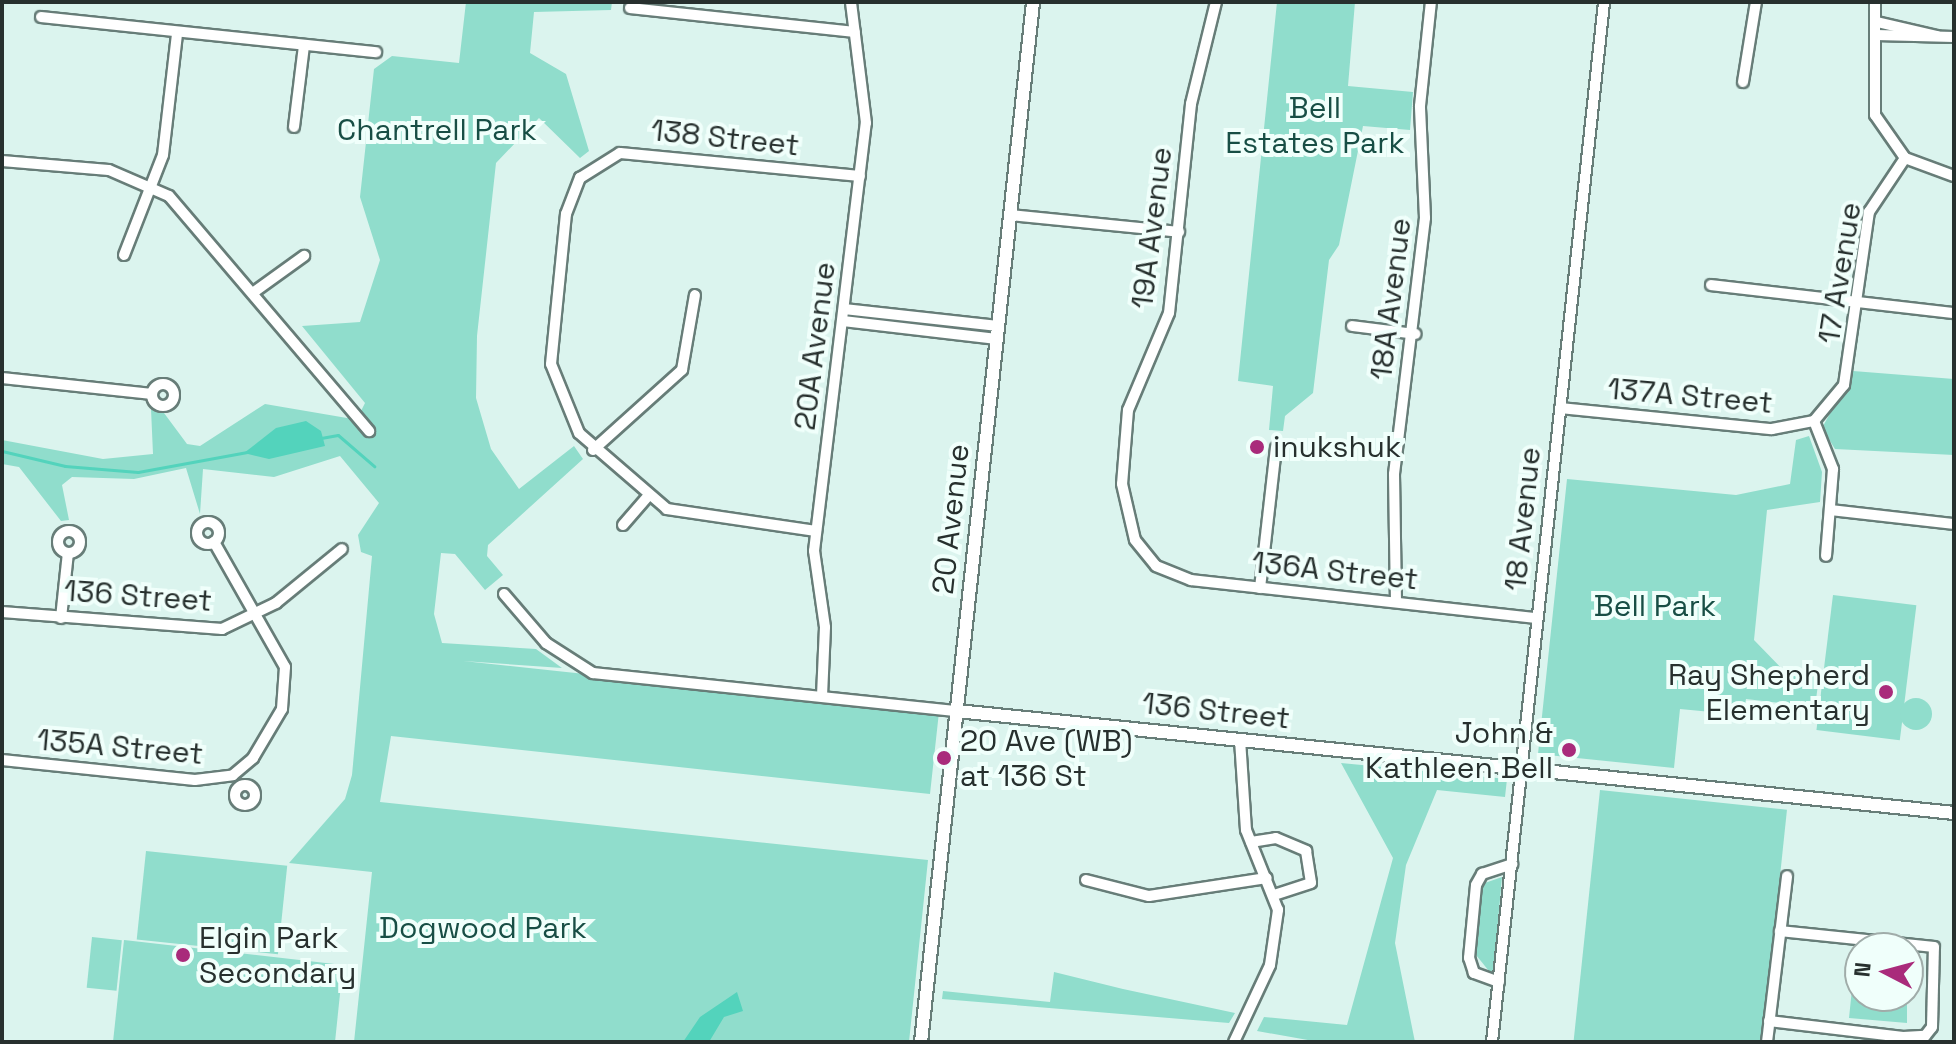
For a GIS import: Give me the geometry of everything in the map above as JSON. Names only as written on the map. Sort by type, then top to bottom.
[{"type":"street","name":"20A Avenue","points":[[822,696],[826,642],[813,573],[816,531],[844,315],[865,113],[851,2]]},
{"type":"street","name":"20 Avenue","points":[[921,1042],[1033,2]]},
{"type":"street","name":"19A Avenue","points":[[1139,548],[1122,484],[1128,410],[1169,313],[1191,104],[1216,2]]},
{"type":"street","name":"18A Avenue","points":[[1396,602],[1394,474],[1415,334],[1426,194],[1420,106],[1431,2]]},
{"type":"street","name":"18 Avenue","points":[[1492,1042],[1604,2]]},
{"type":"street","points":[[1743,82],[1756,2]]},
{"type":"street","points":[[1875,2],[1875,115],[1905,158],[1954,176]]},
{"type":"street","points":[[630,8],[855,32]]},
{"type":"street","points":[[41,17],[177,34],[376,52]]},
{"type":"street","points":[[1877,22],[1937,36]]},
{"type":"street","points":[[124,255],[163,155],[177,34]]},
{"type":"street","points":[[1876,35],[1954,37]]},
{"type":"street","points":[[294,127],[304,46]]},
{"type":"street","name":"138 Street","points":[[593,450],[563,406],[551,364],[566,214],[589,169],[620,153],[640,152],[860,176]]},
{"type":"street","name":"17 Avenue","points":[[1814,421],[1844,385],[1869,212],[1905,158]]},
{"type":"street","points":[[2,161],[109,170],[151,184],[188,213],[369,431]]},
{"type":"street","points":[[1010,215],[1179,232]]},
{"type":"street","points":[[254,292],[304,256]]},
{"type":"street","points":[[1711,285],[1954,313]]},
{"type":"street","points":[[695,295],[682,370],[593,450],[647,497],[692,517],[816,531]]},
{"type":"street","points":[[844,315],[908,316],[997,332]]},
{"type":"street","points":[[844,315],[907,328],[997,332]]},
{"type":"street","points":[[907,328],[908,316]]},
{"type":"street","points":[[1352,326],[1415,334]]},
{"type":"street","points":[[2,378],[152,394]]},
{"type":"street","name":"137A Street","points":[[1560,408],[1772,429],[1814,421]]},
{"type":"street","points":[[1814,421],[1831,455],[1831,510],[1826,556]]},
{"type":"street","points":[[1260,588],[1276,448]]},
{"type":"street","points":[[623,525],[647,497]]},
{"type":"street","points":[[1831,510],[1954,524]]},
{"type":"street","points":[[214,542],[259,613],[285,667],[287,689],[253,758],[233,775],[239,787]]},
{"type":"street","name":"136A Street","points":[[1139,548],[1179,577],[1536,618]]},
{"type":"street","name":"136 Street","points":[[2,612],[196,631],[259,613],[342,549]]},
{"type":"street","points":[[61,618],[68,553]]},
{"type":"street","name":"136 Street","points":[[504,594],[546,643],[593,673],[1954,813]]},
{"type":"street","points":[[1234,1042],[1277,939],[1275,895],[1251,842],[1240,804],[1240,740]]},
{"type":"street","name":"135A Street","points":[[2,760],[195,780],[233,775]]},
{"type":"street","points":[[1251,842],[1276,838],[1306,851],[1311,883],[1275,895]]},
{"type":"street","points":[[1499,982],[1474,973],[1469,958],[1476,885],[1482,874],[1512,864]]},
{"type":"street","points":[[1767,1042],[1787,876]]},
{"type":"street","points":[[1086,880],[1149,896],[1267,878]]},
{"type":"street","points":[[1769,1021],[1925,1036],[1932,1027],[1937,954],[1934,947],[1780,931]]},
{"type":"green space","points":[[466,2],[612,2],[611,10],[534,12],[530,53],[566,74],[589,151],[580,158],[539,118],[496,163],[477,336],[476,398],[491,449],[519,489],[574,446],[583,459],[488,545],[487,556],[503,575],[485,590],[455,554],[441,553],[434,614],[442,643],[536,649],[562,668],[463,661],[939,712],[930,794],[391,736],[380,802],[928,860],[909,1042],[354,1042],[372,872],[289,863],[345,799],[352,775],[372,556],[361,552],[358,535],[379,503],[340,456],[274,477],[203,469],[200,514],[186,468],[134,479],[72,477],[62,485],[69,520],[61,521],[19,467],[2,464],[2,440],[103,459],[153,454],[151,409],[164,413],[187,444],[200,446],[265,404],[347,418],[361,411],[365,403],[302,326],[360,322],[380,260],[360,197],[374,69],[392,56],[459,63]]},
{"type":"green space","name":"Bell Estates Park","points":[[1277,2],[1355,2],[1348,86],[1413,92],[1410,130],[1363,126],[1339,245],[1329,260],[1313,393],[1285,416],[1283,431],[1269,430],[1273,386],[1238,381]]},
{"type":"green space","points":[[1853,371],[1954,379],[1954,455],[1835,449],[1822,428]]},
{"type":"green space","name":"Bell Park","points":[[1809,436],[1822,472],[1820,502],[1767,510],[1754,640],[1786,673],[1819,677],[1815,707],[1746,699],[1743,715],[1680,709],[1674,768],[1538,754],[1567,479],[1736,495],[1790,484],[1796,440]]},
{"type":"green space","points":[[1833,595],[1916,605],[1900,740],[1816,730]]},
{"type":"green space","points":[[1916,698],[1928,702],[1932,714],[1928,726],[1916,730],[1904,726],[1900,714],[1904,702]]},
{"type":"green space","points":[[1341,763],[1507,779],[1505,797],[1437,790],[1406,865],[1395,943],[1415,1042],[1319,1042],[1257,1031],[1264,1017],[1347,1025],[1393,858]]},
{"type":"green space","points":[[1600,790],[1787,810],[1763,1042],[1574,1042]]},
{"type":"green space","points":[[146,851],[287,866],[278,954],[137,940]]},
{"type":"green space","points":[[1502,877],[1493,976],[1476,955],[1482,884]]},
{"type":"green space","points":[[92,937],[122,940],[117,991],[87,988]]},
{"type":"green space","points":[[124,940],[343,965],[335,1042],[113,1042]]},
{"type":"green space","points":[[1054,972],[1235,1013],[1229,1023],[942,999],[943,991],[1050,1002]]},
{"type":"green space","points":[[1850,1012],[1907,1012],[1907,1023],[1849,1018]]},
{"type":"shaded area","points":[[306,421],[321,431],[325,446],[269,459],[244,453],[276,428]]},
{"type":"shaded area","points":[[737,992],[743,1011],[724,1017],[709,1042],[683,1042],[700,1017]]},
{"type":"waterway","points":[[321,438],[338,435],[374,466]]},
{"type":"waterway","points":[[2,451],[65,466],[138,472],[247,452]]},
{"type":"place","name":"inukshuk","points":[[1257,447]]},
{"type":"place","name":"Ray Shepherd Elementary","points":[[1886,692]]},
{"type":"place","name":"John & Kathleen Bell","points":[[1569,750]]},
{"type":"place","name":"20 Ave (WB) at 136 St","points":[[944,758]]},
{"type":"place","name":"Elgin Park Secondary","points":[[183,955]]},
{"type":"park label","name":"Chantrell Park","points":[[437,130]]},
{"type":"park label","name":"Dogwood Park","points":[[483,928]]}]
